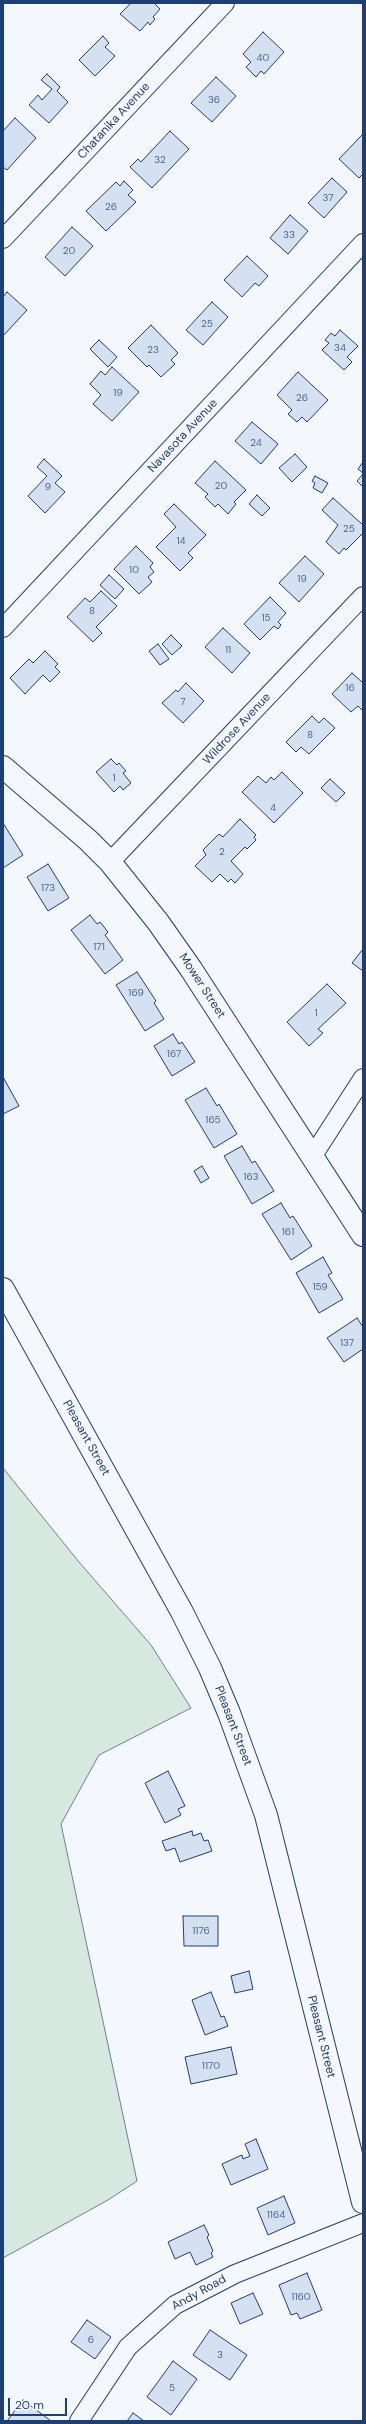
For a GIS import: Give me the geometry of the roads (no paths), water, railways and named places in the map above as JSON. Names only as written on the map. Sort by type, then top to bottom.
[{"type":"main road","name":"Mower Street","points":[[3,767],[88,840],[110,862],[158,922],[184,958],[363,1235]]},
{"type":"main road","name":"Pleasant Street","points":[[3,1289],[182,1612],[210,1668],[229,1713],[266,1815],[363,2202]]},
{"type":"street","name":"Chatanika Avenue","points":[[3,239],[225,3]]},
{"type":"street","name":"Navasota Avenue","points":[[3,628],[363,244]]},
{"type":"street","name":"Wildrose Avenue","points":[[110,862],[363,596]]},
{"type":"street","points":[[312,1157],[363,1078]]},
{"type":"street","name":"Andy Road","points":[[79,2421],[128,2347],[175,2305],[235,2274],[363,2223]]}]
